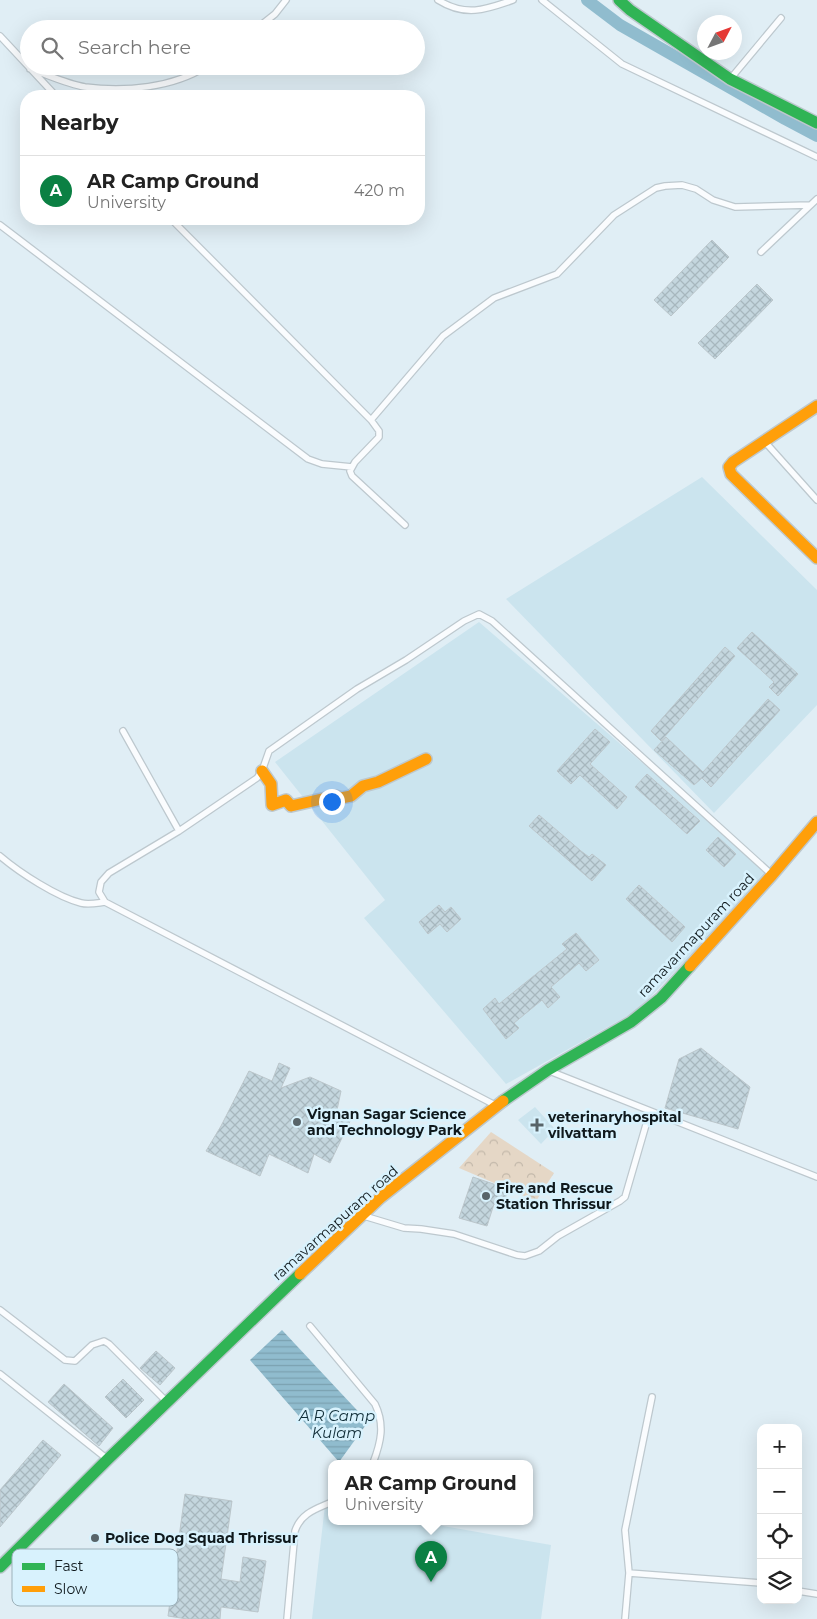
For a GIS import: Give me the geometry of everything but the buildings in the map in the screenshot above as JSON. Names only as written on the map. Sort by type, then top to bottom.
[{"type":"street","points":[[618,0],[730,79],[817,123]]},
{"type":"street","points":[[817,406],[733,462],[730,467],[730,472],[817,558]]},
{"type":"street","points":[[262,771],[271,784],[272,805],[286,800],[291,806],[317,799],[351,796],[363,786],[378,782],[426,759]]},
{"type":"street","name":"ramavarmapuram road","points":[[18,1549],[108,1459],[380,1198],[520,1088],[648,1010],[772,875],[817,822]]},
{"type":"street","name":"ramavarmapuram road","points":[[0,1567],[12,1555]]},
{"type":"lane","points":[[267,20],[286,0]]},
{"type":"lane","points":[[438,0],[444,4],[476,11],[489,9],[513,0]]},
{"type":"lane","points":[[542,0],[622,64],[817,157]]},
{"type":"lane","points":[[730,79],[781,18]]},
{"type":"lane","points":[[0,36],[20,58]]},
{"type":"lane","points":[[36,75],[50,90]]},
{"type":"lane","points":[[49,75],[84,86],[146,88],[166,84],[186,75]]},
{"type":"lane","points":[[371,420],[443,336],[494,298],[557,274],[614,216],[656,188],[682,185],[696,189],[713,200],[735,206],[810,206]]},
{"type":"lane","points":[[761,252],[817,199]]},
{"type":"lane","points":[[0,225],[308,459],[322,464],[352,467]]},
{"type":"lane","points":[[177,225],[371,420],[379,431],[379,437],[350,471],[352,476],[405,525]]},
{"type":"lane","points":[[764,442],[817,500]]},
{"type":"lane","points":[[497,1106],[105,902],[99,892],[101,882],[109,873],[179,831],[256,778],[262,771],[270,750],[357,689],[406,660],[464,621],[479,614],[492,621],[772,875]]},
{"type":"lane","points":[[123,731],[179,831]]},
{"type":"lane","points":[[0,856],[12,866],[54,891],[82,903],[105,902]]},
{"type":"lane","points":[[548,1070],[817,1177]]},
{"type":"lane","points":[[362,1215],[404,1228],[454,1234],[517,1255],[532,1254],[558,1236],[624,1197],[650,1110]]},
{"type":"lane","points":[[0,1310],[65,1360],[75,1361],[92,1345],[104,1341],[110,1344],[167,1402]]},
{"type":"lane","points":[[310,1326],[375,1404],[381,1417],[382,1426],[374,1460]]},
{"type":"lane","points":[[0,1374],[108,1459]]},
{"type":"lane","points":[[625,1619],[629,1573],[625,1530],[652,1397]]},
{"type":"lane","points":[[287,1619],[295,1531],[298,1523],[309,1512],[328,1504]]},
{"type":"lane","points":[[629,1573],[757,1583]]},
{"type":"lane","points":[[802,1592],[817,1594]]},
{"type":"shaded area","points":[[702,477],[817,590],[817,705],[714,813],[506,599]]},
{"type":"shaded area","points":[[479,622],[770,873],[638,1010],[506,1084],[364,918],[385,900],[275,762]]},
{"type":"shaded area","name":"veterinaryhospital vilvattam","points":[[535,1107],[555,1129],[541,1144],[518,1120]]},
{"type":"shaded area","points":[[325,1505],[328,1505],[328,1525],[438,1525],[551,1545],[541,1619],[312,1619]]},
{"type":"green space","points":[[491,1132],[554,1173],[536,1201],[459,1168]]},
{"type":"water","name":"A R Camp Kulam","points":[[282,1330],[368,1422],[340,1460],[337,1460],[250,1360]]},
{"type":"waterway","points":[[587,0],[620,25],[817,136]]},
{"type":"traffic: fast","points":[[619,0],[630,10],[730,79],[817,123]]},
{"type":"traffic: fast","points":[[503,1101],[548,1070],[631,1022],[661,998],[690,966]]},
{"type":"traffic: fast","points":[[18,1549],[108,1459],[300,1274]]},
{"type":"traffic: fast","points":[[0,1567],[12,1555]]},
{"type":"traffic: slow","points":[[817,406],[733,462],[729,467],[731,474],[817,558]]},
{"type":"traffic: slow","points":[[262,771],[271,784],[272,805],[286,800],[291,806],[335,796],[341,798],[351,796],[363,786],[378,782],[426,759]]},
{"type":"traffic: slow","points":[[690,966],[817,822]]},
{"type":"traffic: slow","points":[[300,1274],[380,1198],[503,1101]]},
{"type":"place","name":"Vignan Sagar Science and Technology Park","points":[[297,1122]]},
{"type":"place","name":"veterinaryhospital vilvattam","points":[[537,1125]]},
{"type":"place","name":"Fire and Rescue Station Thrissur","points":[[486,1196]]},
{"type":"place","name":"Police Dog Squad Thrissur","points":[[95,1538]]},
{"type":"place","name":"AR Camp Ground","points":[[431,1582]]}]
